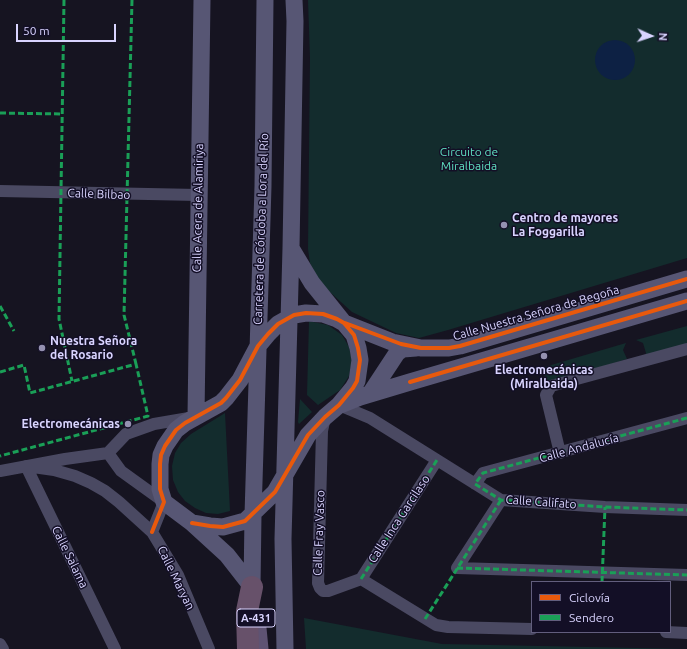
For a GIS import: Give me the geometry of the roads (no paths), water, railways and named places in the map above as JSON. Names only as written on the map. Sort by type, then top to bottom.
[{"type":"highway","points":[[248,649],[247,611],[252,587]]},
{"type":"main road","name":"Carretera de Córdoba a Lora del Río","points":[[252,587],[259,649]]},
{"type":"street","name":"Calle Acera de Alamiriya","points":[[196,416],[202,0]]},
{"type":"street","name":"Carretera de Córdoba a Lora del Río","points":[[252,587],[263,186],[265,0]]},
{"type":"street","name":"A-431","points":[[286,649],[283,546],[291,248],[295,21],[294,0]]},
{"type":"street","name":"Calle Bilbao","points":[[0,192],[198,195]]},
{"type":"street","points":[[192,522],[223,527],[246,521],[253,515],[275,492],[302,444],[325,417],[340,405],[353,388],[356,381],[360,360],[357,341],[354,335],[312,283],[291,248]]},
{"type":"street","name":"Calle Nuestra Señora de Begoña","points":[[289,317],[301,314],[316,313],[332,316],[344,323],[392,342],[421,348],[449,348],[687,279]]},
{"type":"street","points":[[340,405],[410,382],[687,301]]},
{"type":"street","points":[[152,532],[164,502],[160,489],[160,474],[161,455],[165,446],[176,430],[196,416],[221,403],[226,398],[240,380],[258,346],[273,329],[289,317]]},
{"type":"street","points":[[370,418],[368,407],[370,394],[397,352],[403,349],[421,348]]},
{"type":"street","points":[[560,453],[546,395],[551,386],[687,349]]},
{"type":"street","points":[[393,358],[392,366],[394,373],[398,378],[410,382]]},
{"type":"street","name":"Calle Califato","points":[[340,405],[370,418],[501,500],[605,507],[687,510]]},
{"type":"street","points":[[0,470],[108,453],[126,434],[154,424],[196,416]]},
{"type":"street","name":"Calle Fray Vasco","points":[[325,417],[322,431],[318,583],[323,591],[328,591],[361,579]]},
{"type":"street","name":"Calle Andalucía","points":[[475,484],[483,474],[687,418]]},
{"type":"street","points":[[108,453],[121,471],[192,522],[227,555],[252,587]]},
{"type":"street","name":"Calle Inca Garcilaso","points":[[361,579],[437,460]]},
{"type":"street","name":"Calle Maryan","points":[[26,466],[54,470],[91,483],[119,502],[152,532],[178,575],[207,648]]},
{"type":"street","name":"Calle Salama","points":[[26,466],[115,649]]},
{"type":"street","points":[[501,500],[457,568],[687,574]]},
{"type":"street","points":[[361,579],[436,625],[448,627],[531,629]]},
{"type":"street","points":[[671,632],[687,633]]},
{"type":"street","points":[[0,644],[3,649]]},
{"type":"water","points":[[619,40],[626,43],[632,49],[635,60],[634,68],[626,77],[619,80],[611,80],[604,77],[596,68],[595,56],[598,49],[607,41]]},
{"type":"place","name":"Centro de mayores La Foggarilla","points":[[504,225]]},
{"type":"place","name":"Nuestra Señora del Rosario","points":[[42,348]]},
{"type":"place","name":"Electromecánicas (Miralbaida)","points":[[544,356]]},
{"type":"place","name":"Electromecánicas","points":[[128,424]]},
{"type":"park label","name":"Circuito de Miralbaida","points":[[469,159]]}]
